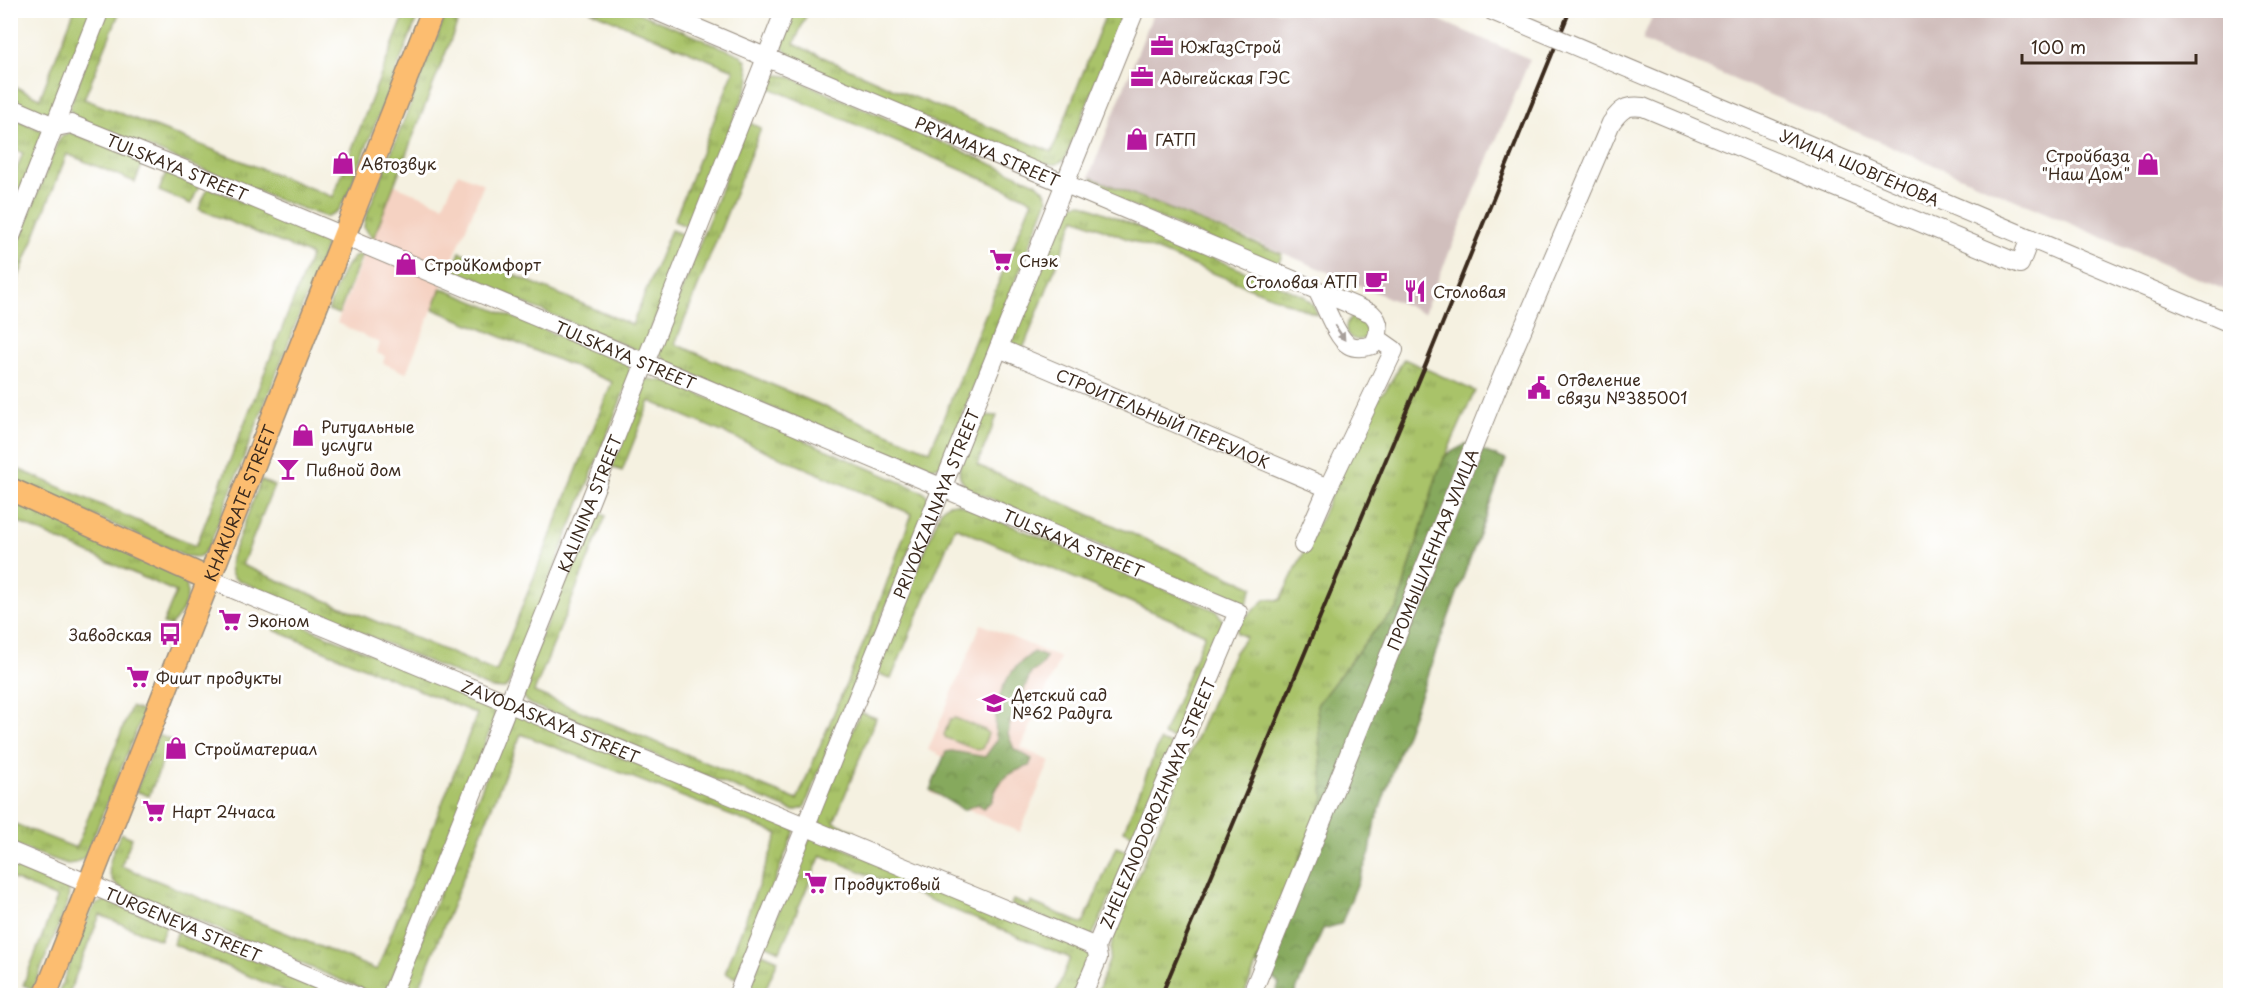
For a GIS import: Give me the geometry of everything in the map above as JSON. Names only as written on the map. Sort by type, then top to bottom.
[{"type":"main road","name":"KHAKURATE STREET","points":[[45,996],[433,10]]},
{"type":"main road","name":"ZAVODASKAYA STREET","points":[[10,489],[209,579]]},
{"type":"street","points":[[10,238],[56,127],[100,10]]},
{"type":"street","name":"PRYAMAYA STREET","points":[[654,10],[1371,313],[1377,319],[1379,330],[1377,338]]},
{"type":"street","name":"KALININA STREET","points":[[391,996],[784,10]]},
{"type":"street","name":"PRIVOKZALNAYA STREET","points":[[737,996],[1135,10]]},
{"type":"street","name":"УЛИЦА ШОВГЕНОВА","points":[[1490,10],[2230,323]]},
{"type":"street","name":"ПРОМЫШЛЕННАЯ УЛИЦА","points":[[1251,996],[1496,391],[1606,134],[1621,109],[1630,106],[1643,107],[2020,264],[2030,238]]},
{"type":"street","name":"TULSKAYA STREET","points":[[10,107],[56,127],[71,124],[344,236],[1238,612]]},
{"type":"street","points":[[1303,545],[1394,350],[1377,338],[1373,345],[1364,347],[1350,345],[1340,336],[1318,292]]},
{"type":"street","name":"СТРОИТЕЛЬНЫЙ ПЕРЕУЛОК","points":[[999,348],[1328,488]]},
{"type":"street","name":"ZAVODASKAYA STREET","points":[[209,579],[1096,946]]},
{"type":"street","name":"ZHELEZNODOROZHNAYA STREET","points":[[1082,996],[1098,958],[1096,946],[1238,612]]},
{"type":"street","name":"TURGENEVA STREET","points":[[10,851],[356,996]]},
{"type":"shaded area","points":[[1655,10],[2230,11],[2230,292],[1642,40]]},
{"type":"shaded area","points":[[1154,11],[1418,11],[1530,59],[1424,313],[1257,242],[1089,177]]},
{"type":"shaded area","name":"СтройКомфорт","points":[[458,173],[484,184],[406,373],[383,363],[385,356],[377,353],[380,343],[337,323],[393,184],[443,205]]},
{"type":"shaded area","name":"Детский сад №62 Радуга","points":[[981,624],[1060,658],[1021,748],[1050,761],[1020,832],[931,793],[946,758],[928,750]]},
{"type":"green space","points":[[74,11],[92,11],[54,109],[49,114],[11,102],[11,85],[40,98]]},
{"type":"green space","points":[[105,11],[120,11],[84,99],[333,197],[406,11],[420,11],[347,196],[338,211],[326,217],[76,118],[69,109]]},
{"type":"green space","points":[[447,11],[462,11],[373,239],[364,227],[365,219]]},
{"type":"green space","points":[[590,11],[634,11],[741,55],[746,61],[750,80],[691,226],[674,221],[734,70]]},
{"type":"green space","points":[[791,11],[808,11],[794,44],[894,89],[1052,152],[1107,11],[1125,11],[1065,159],[1057,164],[1047,164],[934,122],[809,69],[789,56],[782,46],[780,39]]},
{"type":"green space","points":[[788,76],[1038,184],[1048,199],[944,462],[938,466],[919,468],[893,459],[667,364],[658,351],[747,122],[761,128],[675,344],[930,451],[1032,200],[763,85],[768,77]]},
{"type":"green space","points":[[10,116],[45,132],[11,222],[11,184],[23,153],[11,148]]},
{"type":"green space","points":[[70,132],[144,161],[135,182],[67,154],[11,296],[11,261],[57,144],[61,137]]},
{"type":"green space","points":[[167,170],[200,184],[191,204],[159,191]]},
{"type":"green space","points":[[1092,178],[1282,254],[1277,268],[1089,188]]},
{"type":"green space","points":[[208,187],[323,236],[326,241],[323,254],[210,544],[198,557],[185,556],[11,479],[11,466],[196,546],[311,255],[199,209]]},
{"type":"green space","points":[[1081,203],[1304,296],[1313,305],[1318,315],[1075,218],[1021,354],[1012,348],[1010,341],[1060,212],[1067,205]]},
{"type":"green space","points":[[671,230],[688,236],[646,342],[639,351],[452,273],[460,252],[632,325]]},
{"type":"green space","points":[[363,252],[339,314],[328,310],[344,269],[349,262]]},
{"type":"green space","points":[[441,288],[628,364],[631,374],[508,685],[504,689],[490,688],[236,579],[231,570],[231,558],[261,480],[274,486],[242,565],[496,672],[612,382],[433,309]]},
{"type":"green space","points":[[1358,316],[1367,319],[1370,328],[1367,337],[1358,340],[1349,337],[1346,328],[1349,319]]},
{"type":"green space","points":[[1404,359],[1475,391],[1438,472],[1397,609],[1370,636],[1317,705],[1324,799],[1244,995],[1096,996],[1109,961],[1113,934],[1222,678],[1235,652],[1246,637],[1237,633],[1237,625],[1266,599],[1280,600],[1319,522],[1374,401],[1386,390]]},
{"type":"green space","points":[[649,379],[671,382],[921,491],[926,494],[929,501],[804,808],[793,811],[529,704],[523,696],[521,687],[590,515],[599,513],[606,516],[534,692],[797,800],[872,623],[912,514],[650,401],[622,471],[610,466],[643,381]]},
{"type":"green space","points":[[981,415],[997,416],[977,465],[1253,587],[1246,605],[1243,606],[968,489],[960,477],[960,466],[964,451]]},
{"type":"green space","points":[[1466,444],[1506,460],[1399,753],[1374,826],[1370,853],[1341,924],[1323,929],[1294,995],[1275,995],[1279,984],[1257,965],[1324,799],[1317,705],[1370,636],[1397,609],[1438,472],[1446,455]]},
{"type":"green space","points":[[11,497],[185,578],[187,598],[179,615],[170,626],[163,624],[176,592],[11,519]]},
{"type":"green space","points":[[957,503],[1217,611],[1227,628],[1178,740],[1163,735],[1205,634],[955,527],[891,679],[876,672],[941,510],[948,504]]},
{"type":"green space","points":[[279,616],[488,702],[494,707],[495,718],[388,988],[380,993],[367,991],[121,888],[114,882],[109,869],[121,833],[132,838],[121,866],[377,970],[477,714],[274,630]]},
{"type":"green space","points":[[1033,652],[1046,657],[1040,667],[1031,673],[1010,723],[1008,734],[1014,749],[1032,759],[1029,766],[1005,778],[997,788],[992,801],[983,808],[978,804],[963,810],[930,790],[946,752],[985,757],[997,740],[996,712],[1005,684],[1015,668]]},
{"type":"green space","points":[[131,707],[144,712],[85,857],[75,863],[67,864],[11,844],[10,822],[76,848]]},
{"type":"green space","points":[[860,712],[876,718],[834,822],[854,831],[849,836],[820,824],[818,817]]},
{"type":"green space","points":[[517,713],[795,830],[736,978],[725,973],[778,834],[521,734],[419,988],[435,995],[399,995],[511,715]]},
{"type":"green space","points":[[955,718],[985,730],[988,734],[982,749],[977,750],[946,738],[944,735],[950,719]]},
{"type":"green space","points":[[158,735],[171,740],[149,796],[136,791]]},
{"type":"green space","points":[[1160,741],[1175,746],[1136,836],[1124,830]]},
{"type":"green space","points":[[811,835],[1084,946],[1091,958],[1077,995],[1055,995],[1070,958],[821,855],[780,951],[765,944]]},
{"type":"green space","points":[[1116,847],[1131,853],[1092,937],[1011,905],[1013,900],[1029,906],[1031,902],[1083,924]]},
{"type":"green space","points":[[10,859],[62,880],[69,890],[68,902],[33,989],[23,985],[57,898],[11,878]]},
{"type":"green space","points":[[107,900],[167,924],[160,940],[100,915],[68,995],[57,996],[91,911],[95,905]]},
{"type":"green space","points":[[179,928],[339,995],[294,995],[173,944]]},
{"type":"green space","points":[[762,953],[778,960],[763,995],[746,996]]},
{"type":"railway","points":[[1161,996],[1426,364],[1570,10]]},
{"type":"place","name":"ЮжГазСтрой","points":[[1162,46]]},
{"type":"place","name":"Адыгейская ГЭС","points":[[1142,77]]},
{"type":"place","name":"ГАТП","points":[[1137,139]]},
{"type":"place","name":"Автозвук","points":[[343,163]]},
{"type":"place","name":"Стройбаза \"Наш Дом\"","points":[[2148,164]]},
{"type":"place","name":"Снэк","points":[[1001,260]]},
{"type":"place","name":"СтройКомфорт","points":[[406,264]]},
{"type":"place","name":"Столовая АТП","points":[[1376,281]]},
{"type":"place","name":"Столовая","points":[[1415,291]]},
{"type":"place","name":"Отделение связи №385001","points":[[1539,388]]},
{"type":"place","name":"Ритуальные услуги","points":[[303,435]]},
{"type":"place","name":"Пивной дом","points":[[288,469]]},
{"type":"place","name":"Эконом","points":[[230,620]]},
{"type":"place","name":"Заводская","points":[[170,634]]},
{"type":"place","name":"Фишт продукты","points":[[138,677]]},
{"type":"place","name":"Детский сад №62 Радуга","points":[[994,703]]},
{"type":"place","name":"Стройматериал","points":[[176,748]]},
{"type":"place","name":"Нарт 24часа","points":[[154,811]]},
{"type":"place","name":"Продуктовый","points":[[816,883]]}]
